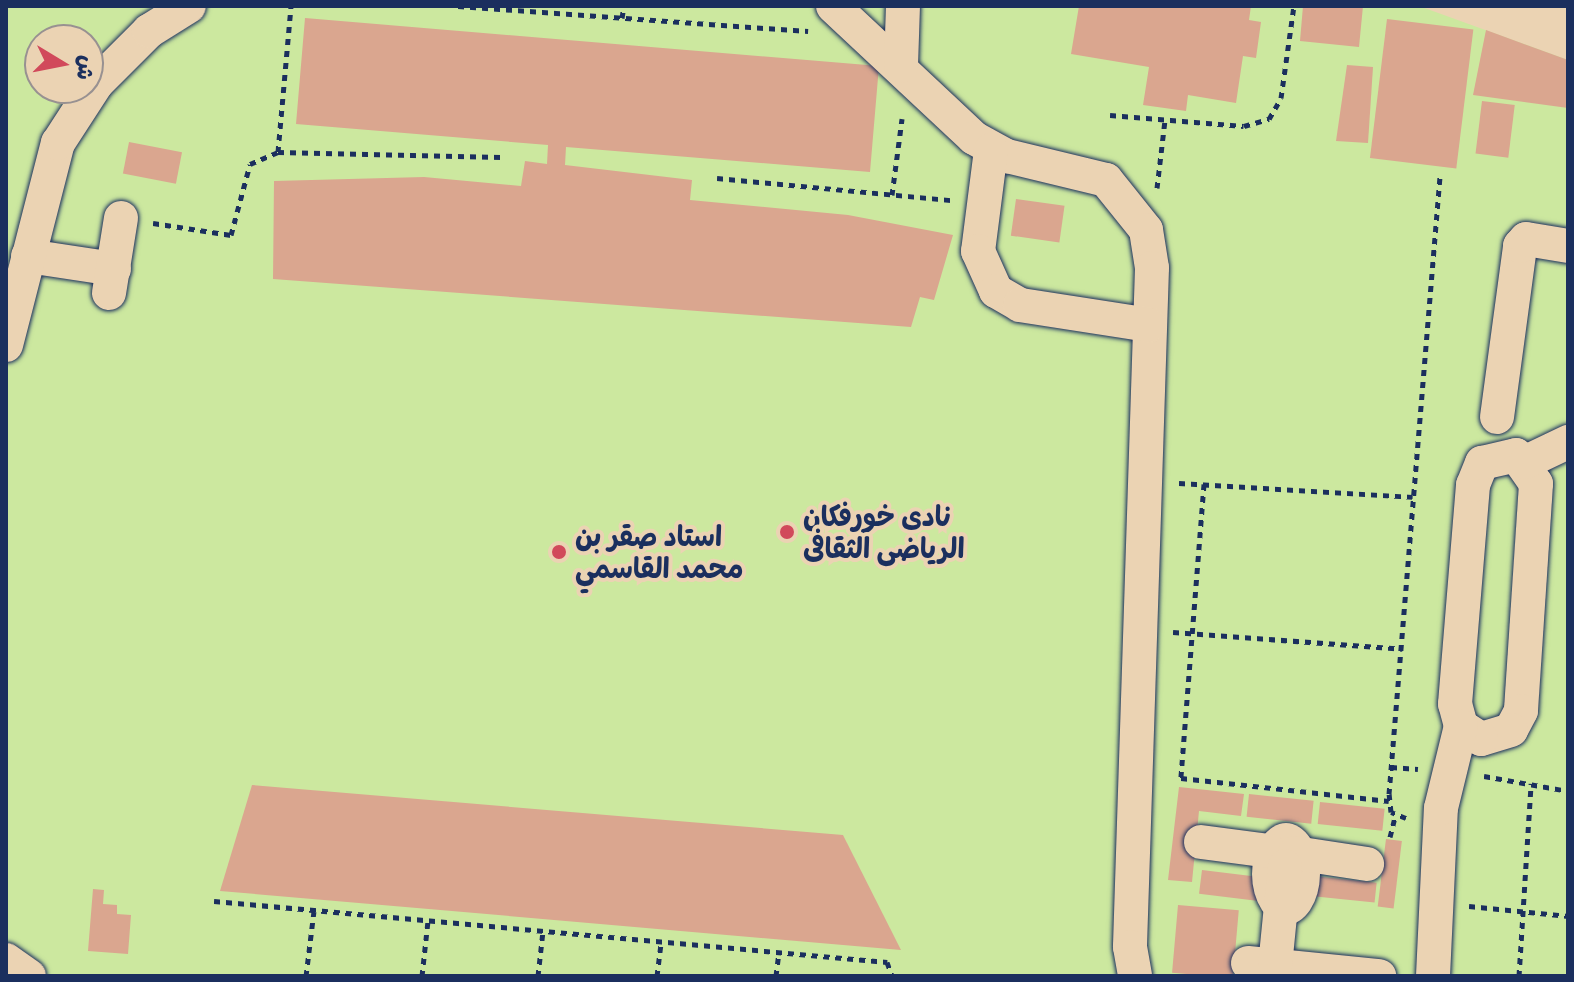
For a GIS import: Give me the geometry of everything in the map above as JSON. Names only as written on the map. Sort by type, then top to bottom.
[{"type":"lane","points":[[6,345],[46,171],[76,112],[120,58],[189,6]]},
{"type":"lane","points":[[833,6],[991,150],[1086,169],[1124,194],[1151,249],[1146,481],[1127,966]]},
{"type":"lane","points":[[901,66],[903,6]]},
{"type":"lane","points":[[991,150],[984,203],[981,267],[1008,300],[1149,325]]},
{"type":"lane","points":[[28,256],[112,281],[121,218]]},
{"type":"lane","points":[[1497,417],[1520,246],[1526,239],[1568,246]]},
{"type":"lane","points":[[1433,976],[1440,821],[1461,726],[1455,704],[1475,473],[1492,456],[1526,462],[1568,442]]},
{"type":"lane","points":[[1461,726],[1491,739],[1511,730],[1521,711],[1536,484],[1526,462]]},
{"type":"lane","points":[[1201,842],[1283,857],[1367,864]]},
{"type":"lane","points":[[1283,857],[1261,965],[1379,976]]},
{"type":"lane","points":[[6,960],[29,976]]},
{"type":"path","points":[[278,152],[291,6]]},
{"type":"path","points":[[458,6],[867,34]]},
{"type":"path","points":[[622,18],[624,6]]},
{"type":"path","points":[[1110,115],[1244,126],[1269,119],[1281,98],[1294,6]]},
{"type":"path","points":[[892,195],[900,121],[931,96]]},
{"type":"path","points":[[121,218],[231,235],[250,164],[278,152],[501,157]]},
{"type":"path","points":[[1440,176],[1389,801],[1395,817],[1440,821]]},
{"type":"path","points":[[717,178],[984,203]]},
{"type":"path","points":[[1146,481],[1413,497]]},
{"type":"path","points":[[1204,484],[1181,778],[1389,801]]},
{"type":"path","points":[[1140,630],[1402,649]]},
{"type":"path","points":[[1519,976],[1531,783]]},
{"type":"path","points":[[214,901],[887,962],[892,976]]},
{"type":"path","points":[[1436,903],[1568,916]]},
{"type":"path","points":[[306,976],[314,911]]},
{"type":"path","points":[[422,976],[428,921]]},
{"type":"path","points":[[538,976],[543,931]]},
{"type":"path","points":[[657,976],[661,943]]},
{"type":"path","points":[[776,976],[779,952]]},
{"type":"green space","name":"نادى خورفكان الرياضى الثقافى","points":[[6,6],[1419,6],[1568,60],[1568,976],[6,976]]},
{"type":"building","points":[[1079,6],[1251,6],[1249,20],[1261,22],[1256,58],[1243,56],[1236,103],[1188,95],[1186,111],[1143,105],[1149,67],[1071,54]]},
{"type":"building","points":[[1303,6],[1363,6],[1359,47],[1300,41]]},
{"type":"building","points":[[305,18],[879,66],[870,172],[566,147],[565,165],[692,180],[690,200],[848,215],[953,235],[934,300],[920,297],[911,327],[273,279],[274,181],[424,177],[521,186],[525,161],[547,164],[548,145],[296,124]]},
{"type":"building","points":[[1387,19],[1473,30],[1456,169],[1370,158]]},
{"type":"building","points":[[1486,30],[1568,60],[1568,108],[1473,95]]},
{"type":"building","points":[[1347,65],[1373,67],[1368,143],[1336,141]]},
{"type":"building","points":[[1482,101],[1515,105],[1508,158],[1476,154]]},
{"type":"building","points":[[129,142],[182,152],[176,184],[123,173]]},
{"type":"building","points":[[1016,199],[1065,206],[1059,242],[1011,236]]},
{"type":"building","points":[[252,785],[843,835],[901,950],[220,891]]},
{"type":"building","points":[[1179,787],[1244,794],[1241,816],[1199,811],[1192,882],[1168,880]]},
{"type":"building","points":[[1249,794],[1314,801],[1311,824],[1247,817]]},
{"type":"building","points":[[1320,802],[1385,809],[1382,831],[1318,824]]},
{"type":"building","points":[[1386,839],[1402,841],[1394,908],[1378,906]]},
{"type":"building","points":[[1202,870],[1266,878],[1263,902],[1199,894]]},
{"type":"building","points":[[1313,876],[1377,883],[1375,903],[1311,896]]},
{"type":"building","points":[[93,889],[104,890],[103,904],[117,905],[117,914],[131,915],[128,954],[88,951]]},
{"type":"building","points":[[1178,905],[1239,910],[1233,976],[1172,973]]},
{"type":"place","name":"نادى خورفكان الرياضى الثقافى","points":[[787,532]]},
{"type":"place","name":"استاد صقر بن محمد القاسمي","points":[[559,552]]}]
